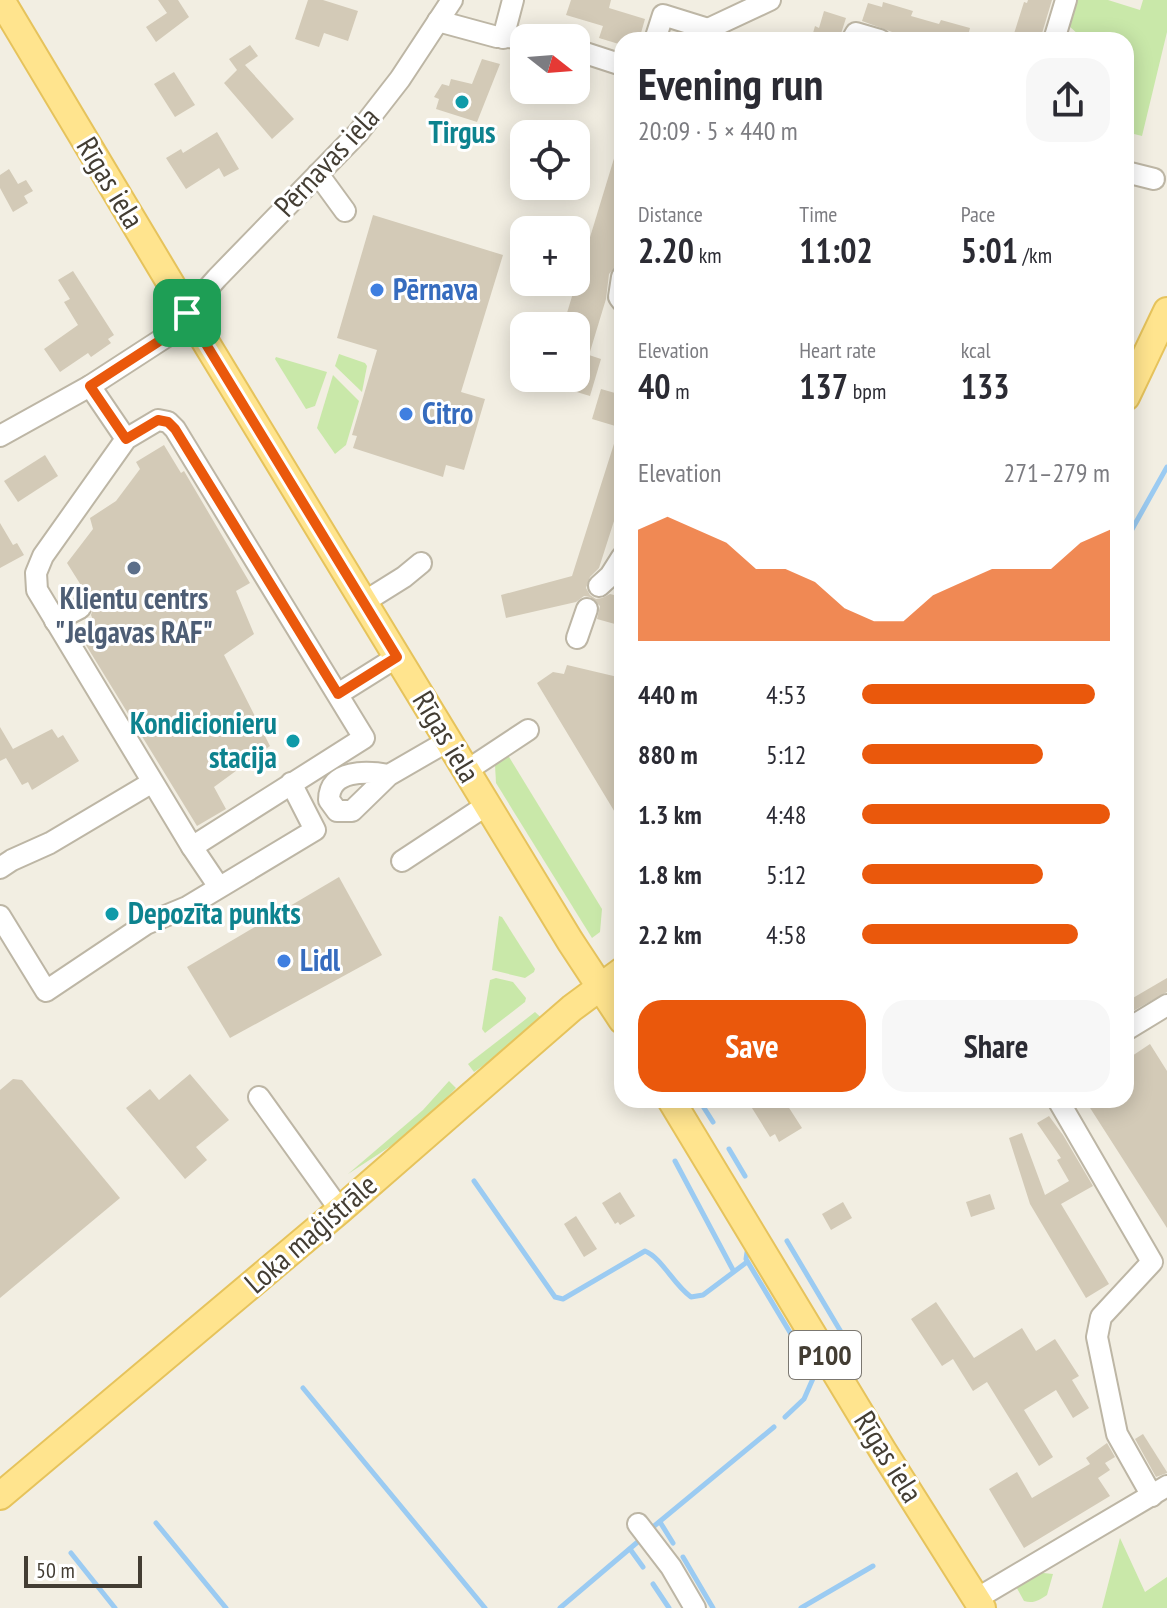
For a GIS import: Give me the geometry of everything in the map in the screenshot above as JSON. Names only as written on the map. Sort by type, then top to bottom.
[{"type":"main road","name":"Rīgas iela","points":[[1,0],[187,313],[487,805],[612,979]]},
{"type":"main road","points":[[1134,380],[1167,311]]},
{"type":"main road","name":"Loka maģistrāle","points":[[0,1496],[340,1210],[553,1024],[612,979]]},
{"type":"main road","name":"Rīgas iela","points":[[676,1108],[979,1604]]},
{"type":"street","name":"Pērnavas iela","points":[[0,436],[90,386],[164,338],[217,278],[372,117],[452,0]]},
{"type":"street","points":[[503,38],[513,0]]},
{"type":"street","points":[[710,32],[770,0]]},
{"type":"street","points":[[1056,32],[1066,0]]},
{"type":"street","points":[[658,32],[663,15],[698,32]]},
{"type":"street","points":[[438,21],[510,38]]},
{"type":"street","points":[[590,55],[614,62]]},
{"type":"street","points":[[318,174],[345,211]]},
{"type":"street","points":[[1134,174],[1154,179]]},
{"type":"street","points":[[90,386],[126,439]]},
{"type":"street","points":[[192,847],[364,738],[175,429],[168,422],[158,420],[126,439],[38,564],[35,580],[37,590],[151,783],[192,847],[219,887]]},
{"type":"street","points":[[364,602],[421,563]]},
{"type":"street","points":[[599,586],[614,570]]},
{"type":"street","points":[[55,621],[80,608]]},
{"type":"street","points":[[577,638],[587,609]]},
{"type":"street","points":[[338,694],[397,657]]},
{"type":"street","points":[[466,771],[528,730]]},
{"type":"street","points":[[389,775],[448,741]]},
{"type":"street","points":[[0,868],[50,843],[151,783]]},
{"type":"street","points":[[0,916],[46,991],[146,924],[187,907],[315,830],[291,783]]},
{"type":"street","points":[[402,861],[487,805]]},
{"type":"street","points":[[1134,1025],[1167,1005]]},
{"type":"street","points":[[259,1097],[340,1210]]},
{"type":"street","points":[[979,1604],[1159,1491],[1117,1434],[1097,1337],[1101,1317],[1160,1264],[1063,1108]]},
{"type":"street","points":[[638,1524],[671,1567],[695,1608]]},
{"type":"green space","points":[[1077,0],[1108,0],[1140,10],[1143,0],[1167,0],[1167,32],[1142,136],[1134,134],[1134,32],[1076,32],[1069,26]]},
{"type":"green space","points":[[339,354],[367,366],[362,392],[335,366]]},
{"type":"green space","points":[[276,357],[327,372],[315,406],[306,409]]},
{"type":"green space","points":[[333,375],[359,401],[346,445],[335,454],[317,428]]},
{"type":"green space","points":[[506,752],[602,909],[600,932],[592,938],[496,783],[495,765]]},
{"type":"green space","points":[[499,916],[535,969],[525,978],[492,970]]},
{"type":"green space","points":[[496,978],[513,982],[526,998],[485,1033],[482,1029],[490,980]]},
{"type":"green space","points":[[535,1012],[546,1022],[474,1072],[468,1064]]},
{"type":"green space","points":[[449,1081],[456,1088],[417,1129],[348,1174],[423,1110]]},
{"type":"green space","points":[[1120,1538],[1145,1592],[1167,1577],[1167,1608],[1102,1608]]},
{"type":"green space","points":[[1034,1572],[1053,1574],[1047,1595],[1034,1602],[1024,1601],[1014,1583]]},
{"type":"building","points":[[158,0],[178,0],[189,17],[156,42],[146,27],[167,13]]},
{"type":"building","points":[[308,0],[323,0],[358,11],[348,41],[324,33],[319,47],[295,39]]},
{"type":"building","points":[[571,0],[611,0],[609,8],[645,19],[641,32],[614,32],[614,43],[599,38],[603,26],[566,15]]},
{"type":"building","points":[[1028,0],[1052,0],[1042,32],[1015,32],[1024,2]]},
{"type":"building","points":[[883,2],[913,11],[911,16],[970,28],[969,32],[892,32],[862,21],[868,3],[882,7]]},
{"type":"building","points":[[824,11],[846,18],[842,32],[813,32],[815,26],[819,28]]},
{"type":"building","points":[[250,45],[258,56],[245,65],[294,119],[272,139],[224,83],[237,70],[229,59]]},
{"type":"building","name":"Tirgus","points":[[482,59],[500,64],[477,122],[436,109],[439,99],[434,97],[442,84],[449,86],[451,79],[472,84]]},
{"type":"building","points":[[174,72],[195,105],[175,117],[154,84]]},
{"type":"building","points":[[217,132],[239,169],[224,177],[219,168],[186,189],[166,158],[181,149],[183,153]]},
{"type":"building","points":[[614,158],[614,268],[609,274],[606,299],[590,352],[590,312],[567,312],[572,296],[590,296],[590,237]]},
{"type":"building","points":[[9,169],[18,184],[26,180],[33,191],[24,196],[28,203],[13,212],[0,188],[0,175]]},
{"type":"building","points":[[373,215],[503,255],[461,392],[485,399],[464,470],[446,465],[443,477],[353,448],[357,436],[352,435],[377,350],[337,338]]},
{"type":"building","points":[[73,271],[114,335],[108,339],[111,343],[91,357],[88,353],[60,372],[44,349],[78,325],[64,302],[70,299],[58,280]]},
{"type":"building","points":[[590,355],[601,359],[590,396],[577,392],[590,392]]},
{"type":"building","points":[[601,389],[614,393],[614,426],[592,419]]},
{"type":"building","points":[[614,444],[614,521],[599,568],[590,577],[586,588],[596,599],[614,595],[614,624],[597,619],[600,606],[584,596],[576,602],[506,618],[501,595],[572,576]]},
{"type":"building","points":[[164,445],[181,473],[184,471],[250,583],[236,591],[254,634],[224,655],[270,746],[214,787],[226,809],[197,826],[78,632],[94,622],[91,615],[93,608],[88,598],[77,594],[84,590],[67,563],[93,529],[90,518],[116,501],[140,469],[136,462]]},
{"type":"building","points":[[45,455],[58,476],[18,502],[4,481]]},
{"type":"building","points":[[0,523],[13,545],[17,543],[24,555],[0,568]]},
{"type":"building","points":[[567,665],[614,676],[614,811],[537,683],[553,672],[564,674]]},
{"type":"building","points":[[0,727],[13,749],[52,729],[58,738],[63,735],[79,761],[32,790],[28,782],[22,785],[6,758],[0,761]]},
{"type":"building","name":"Lidl","points":[[339,877],[382,955],[230,1038],[187,967]]},
{"type":"building","points":[[1167,978],[1167,992],[1134,1011],[1134,997]]},
{"type":"building","points":[[1150,1044],[1167,1071],[1167,1228],[1090,1108],[1134,1108],[1134,1055]]},
{"type":"building","points":[[190,1074],[229,1120],[196,1147],[207,1160],[185,1179],[126,1108],[150,1089],[159,1100]]},
{"type":"building","points":[[13,1079],[22,1080],[120,1198],[0,1298],[0,1090]]},
{"type":"building","points":[[752,1108],[789,1108],[802,1128],[779,1142],[775,1134],[770,1137]]},
{"type":"building","points":[[1049,1116],[1093,1186],[1061,1204],[1109,1284],[1086,1298],[1030,1204],[1009,1138],[1022,1133],[1045,1195],[1069,1181],[1057,1160],[1061,1158],[1037,1123]]},
{"type":"building","points":[[620,1192],[635,1216],[620,1225],[618,1222],[615,1224],[602,1203]]},
{"type":"building","points":[[990,1194],[995,1209],[971,1217],[966,1202]]},
{"type":"building","points":[[843,1202],[852,1218],[831,1230],[822,1214]]},
{"type":"building","points":[[576,1216],[597,1249],[584,1257],[564,1224]]},
{"type":"building","points":[[936,1302],[974,1358],[1022,1328],[1036,1351],[1055,1339],[1079,1376],[1072,1380],[1089,1408],[1073,1418],[1056,1390],[1024,1410],[1053,1457],[1039,1466],[987,1382],[973,1391],[953,1359],[942,1366],[911,1319]]},
{"type":"building","points":[[1143,1434],[1167,1473],[1156,1477],[1135,1439]]},
{"type":"building","points":[[1107,1443],[1115,1457],[1105,1463],[1110,1470],[1098,1478],[1110,1496],[1024,1548],[989,1489],[1017,1472],[1032,1498],[1090,1464],[1086,1458]]},
{"type":"waterway","points":[[1134,526],[1167,467]]},
{"type":"waterway","points":[[704,1108],[713,1122]]},
{"type":"waterway","points":[[729,1149],[745,1176]]},
{"type":"waterway","points":[[675,1161],[733,1270]]},
{"type":"waterway","points":[[474,1181],[555,1297],[563,1299],[645,1251],[657,1259],[691,1297],[703,1295],[747,1262]]},
{"type":"waterway","points":[[787,1241],[844,1337]]},
{"type":"waterway","points":[[747,1252],[746,1259],[815,1374],[804,1399],[785,1417]]},
{"type":"waterway","points":[[303,1388],[485,1608]]},
{"type":"waterway","points":[[653,1527],[774,1427]]},
{"type":"waterway","points":[[660,1522],[673,1543]]},
{"type":"waterway","points":[[156,1523],[226,1608]]},
{"type":"waterway","points":[[560,1608],[640,1540]]},
{"type":"waterway","points":[[630,1549],[643,1567]]},
{"type":"waterway","points":[[71,1553],[115,1608]]},
{"type":"waterway","points":[[683,1557],[713,1608]]},
{"type":"waterway","points":[[801,1608],[873,1566]]},
{"type":"waterway","points":[[653,1584],[669,1608]]},
{"type":"place","name":"Tirgus","points":[[462,102]]},
{"type":"place","name":"Pērnava","points":[[377,290]]},
{"type":"place","name":"Citro","points":[[406,414]]},
{"type":"place","name":"Klientu centrs \"Jelgavas RAF\"","points":[[134,568]]},
{"type":"place","name":"Kondicionieru stacija","points":[[293,741]]},
{"type":"place","name":"Depozīta punkts","points":[[112,914]]},
{"type":"place","name":"Lidl","points":[[284,961]]},
{"type":"route","points":[[187,313],[397,657],[338,694],[266,582],[175,429],[168,422],[158,420],[126,439],[90,386],[164,338],[187,313]]}]
